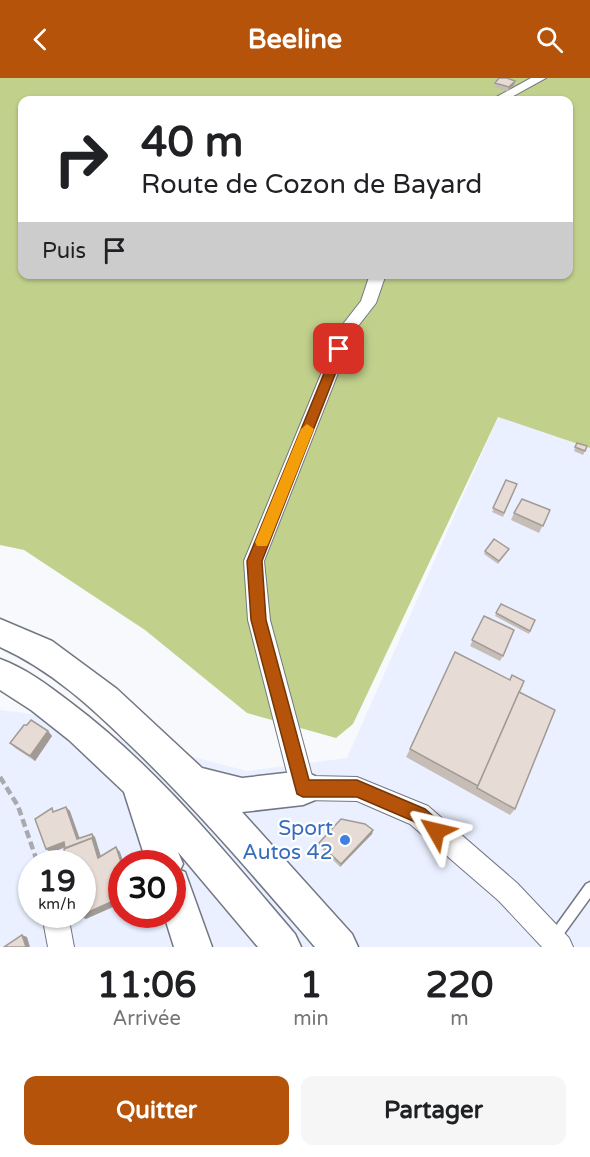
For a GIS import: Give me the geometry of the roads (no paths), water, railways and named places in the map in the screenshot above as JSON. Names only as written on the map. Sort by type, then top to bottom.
[{"type":"main road","points":[[0,633],[41,651],[106,700],[193,782],[339,947]]},
{"type":"main road","points":[[0,673],[68,717],[138,783],[179,826],[282,947]]},
{"type":"main road","points":[[193,782],[242,795],[303,788]]},
{"type":"main road","points":[[138,783],[160,850]]},
{"type":"main road","points":[[186,926],[193,947]]},
{"type":"street","points":[[505,96],[540,78]]},
{"type":"street","points":[[376,279],[368,303],[348,328],[254,561],[259,620],[303,788],[357,789],[419,815],[507,892],[556,943]]},
{"type":"street","points":[[57,928],[61,947]]},
{"type":"lane","points":[[556,943],[590,888]]},
{"type":"place","name":"Sport Autos 42","points":[[345,840]]}]
